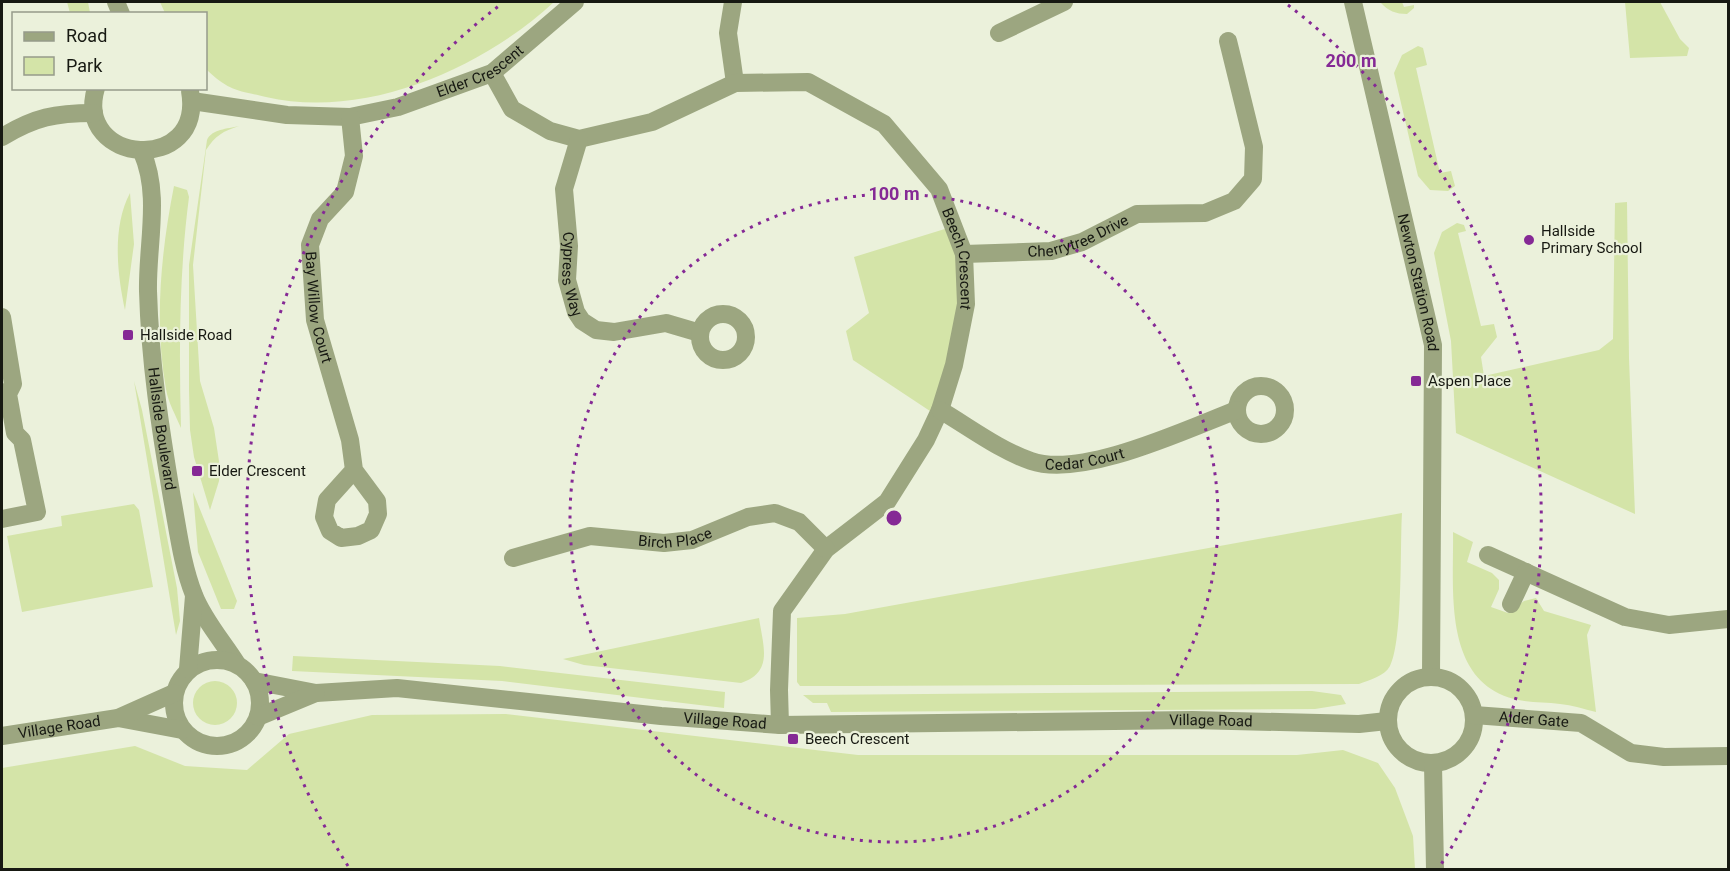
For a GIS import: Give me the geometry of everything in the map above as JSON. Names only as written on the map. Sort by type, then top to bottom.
[{"type":"street","name":"Elder Crescent","points":[[191,95],[287,115],[350,117],[398,107],[492,73],[574,2]]},
{"type":"street","points":[[733,2],[728,33],[735,83]]},
{"type":"street","points":[[999,33],[1064,2]]},
{"type":"street","name":"Newton Station Road","points":[[1353,2],[1433,345],[1431,676]]},
{"type":"street","name":"Cherrytree Drive","points":[[964,254],[1051,251],[1082,242],[1137,214],[1205,213],[1234,201],[1253,179],[1254,147],[1228,41]]},
{"type":"street","name":"Beech Crescent","points":[[492,73],[512,109],[550,131],[579,139],[652,122],[735,83],[808,82],[884,124],[939,189],[964,254],[966,304],[954,364],[940,410],[926,440],[887,502],[826,549],[782,611],[780,725]]},
{"type":"street","points":[[96,90],[94,113],[100,128],[111,141],[125,149],[142,152],[156,150],[170,144],[180,134],[188,121],[191,95]]},
{"type":"street","points":[[2,137],[27,122],[56,114],[94,113]]},
{"type":"street","name":"Bay Willow Court","points":[[350,117],[354,156],[345,192],[320,219],[310,245],[315,320],[350,440],[354,470]]},
{"type":"street","name":"Cypress Way","points":[[579,139],[564,189],[569,246],[567,280],[576,312],[582,321],[596,330],[614,332],[666,323],[700,333]]},
{"type":"street","name":"Hallside Boulevard","points":[[142,152],[150,172],[152,204],[148,282],[150,351],[155,402],[180,540],[194,596],[237,664]]},
{"type":"street","points":[[2,317],[13,384],[8,394],[15,433],[22,440],[37,512],[2,519]]},
{"type":"street","name":"Cedar Court","points":[[940,410],[1033,462],[1068,465],[1129,451],[1236,410]]},
{"type":"street","name":"Birch Place","points":[[513,558],[590,536],[664,543],[692,540],[748,517],[775,513],[799,522],[826,549]]},
{"type":"street","points":[[1488,555],[1624,617],[1669,625],[1728,619]]},
{"type":"street","points":[[1511,604],[1526,572]]},
{"type":"street","name":"Hallside Boulevard","points":[[188,669],[194,596]]},
{"type":"street","points":[[221,659],[237,664],[254,681],[260,699],[258,717],[243,738],[224,745],[204,745],[182,730],[174,712],[174,693],[188,669],[204,661],[221,659]]},
{"type":"street","points":[[1431,676],[1455,684],[1464,692],[1474,715],[1474,729],[1459,754],[1447,761],[1433,764],[1419,762],[1406,756],[1396,747],[1387,721],[1389,708],[1401,688],[1420,678],[1431,676]]},
{"type":"street","name":"Village Road","points":[[254,681],[316,693],[397,688],[661,716],[780,725],[1192,720],[1359,724],[1387,721]]},
{"type":"street","name":"Village Road","points":[[2,736],[118,718],[174,693]]},
{"type":"street","name":"Village Road","points":[[258,717],[316,693]]},
{"type":"street","name":"Alder Gate","points":[[1474,715],[1581,723],[1631,753],[1664,757],[1728,756]]},
{"type":"street","name":"Village Road","points":[[118,718],[182,730]]},
{"type":"street","points":[[1433,764],[1435,870]]},
{"type":"green space","points":[[67,2],[88,2],[90,12],[70,12]]},
{"type":"green space","points":[[160,2],[554,2],[525,26],[492,48],[457,68],[420,83],[381,95],[342,101],[304,102],[247,93],[221,82],[207,70],[207,12],[165,12]]},
{"type":"green space","points":[[1380,2],[1402,2],[1404,7],[1414,5],[1414,8],[1407,14],[1399,13],[1389,10]]},
{"type":"green space","points":[[1625,2],[1660,2],[1680,39],[1689,48],[1687,56],[1630,58]]},
{"type":"green space","points":[[1418,46],[1423,48],[1427,65],[1416,68],[1440,173],[1451,171],[1455,186],[1448,191],[1430,190],[1418,176],[1394,73],[1402,55]]},
{"type":"green space","points":[[239,126],[220,135],[206,150],[193,265],[200,381],[214,428],[220,468],[219,481],[210,510],[194,457],[190,430],[189,265],[207,140],[216,132]]},
{"type":"green space","points":[[174,186],[187,190],[189,197],[180,312],[181,428],[167,394],[160,338],[163,262]]},
{"type":"green space","points":[[130,193],[134,244],[125,310],[118,266],[118,235],[124,206]]},
{"type":"green space","points":[[1627,202],[1629,358],[1635,514],[1456,433],[1451,341],[1434,253],[1442,232],[1457,223],[1464,225],[1466,231],[1458,233],[1481,326],[1494,324],[1497,337],[1481,357],[1484,376],[1599,350],[1613,339],[1615,203]]},
{"type":"green space","points":[[948,228],[958,258],[963,305],[933,413],[853,360],[846,331],[869,313],[854,257]]},
{"type":"green space","points":[[134,381],[142,410],[177,588],[180,621],[176,635]]},
{"type":"green space","points":[[193,492],[237,601],[234,609],[221,609],[198,552]]},
{"type":"green space","points":[[134,504],[139,510],[153,587],[22,612],[7,536],[62,526],[61,516]]},
{"type":"green space","points":[[1402,513],[1399,615],[1394,654],[1388,669],[1359,684],[800,686],[797,682],[797,618],[845,614]]},
{"type":"green space","points":[[1453,532],[1473,542],[1467,562],[1492,573],[1499,580],[1499,589],[1491,607],[1508,613],[1524,601],[1536,598],[1544,611],[1591,625],[1587,635],[1596,712],[1574,706],[1514,699],[1491,689],[1474,673],[1463,653],[1457,630],[1454,605]]},
{"type":"green space","points":[[759,618],[764,648],[762,665],[751,678],[741,683],[584,665],[563,659]]},
{"type":"green space","points":[[293,656],[500,666],[725,692],[724,708],[502,681],[292,671]]},
{"type":"green space","points":[[215,681],[224,682],[231,687],[236,694],[236,712],[231,719],[224,724],[215,725],[206,724],[199,719],[194,712],[193,703],[194,694],[199,687],[206,682]]},
{"type":"green space","points":[[1312,691],[1341,695],[1346,704],[1315,709],[831,712],[827,703],[813,703],[803,695]]},
{"type":"green space","points":[[506,714],[858,755],[1297,755],[1343,750],[1378,763],[1395,788],[1413,836],[1415,869],[2,869],[2,768],[135,746],[185,766],[247,770],[289,734],[372,715]]},
{"type":"place","name":"Hallside Primary School","points":[[1529,240]]},
{"type":"place","name":"Hallside Road","points":[[128,335]]},
{"type":"place","name":"Aspen Place","points":[[1416,381]]},
{"type":"place","name":"Elder Crescent","points":[[197,471]]},
{"type":"place","name":"Beech Crescent","points":[[793,739]]}]
